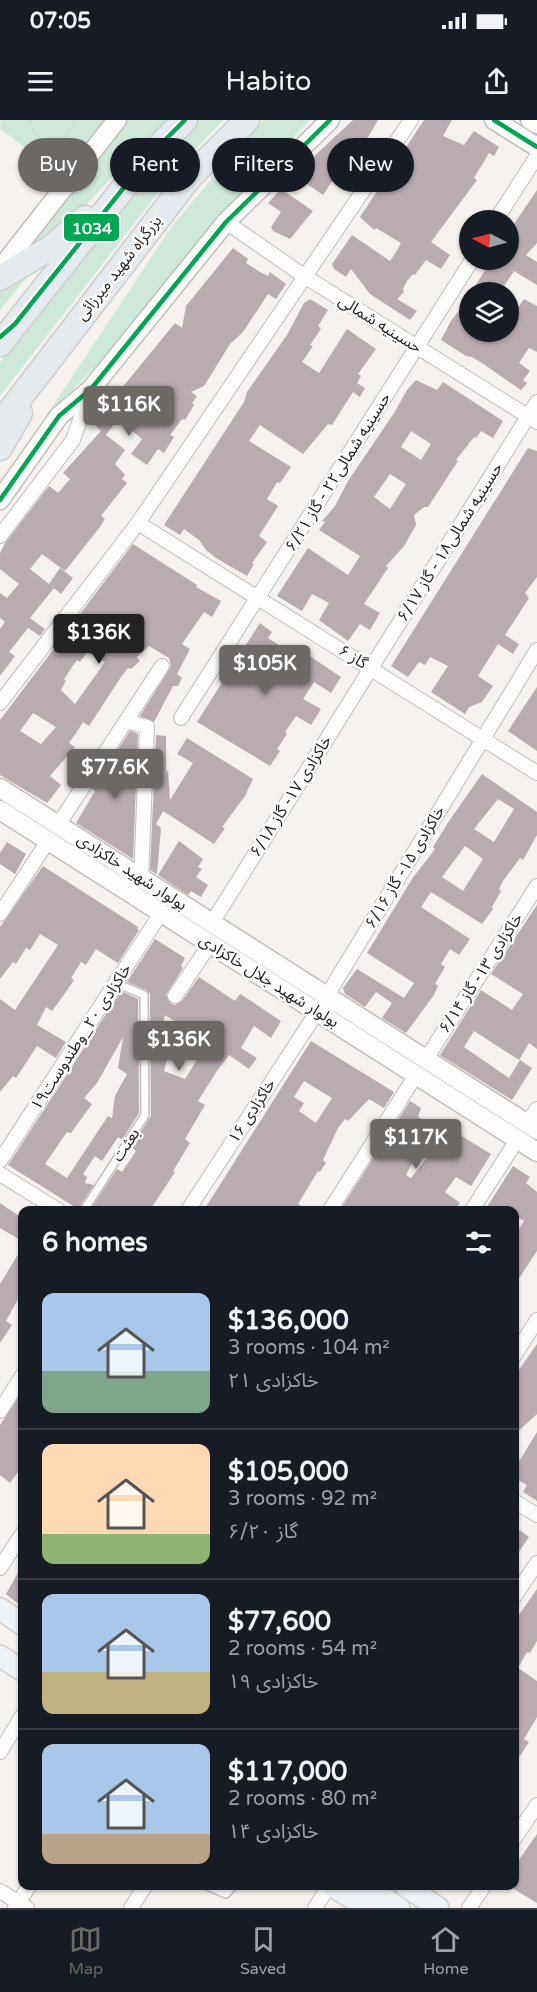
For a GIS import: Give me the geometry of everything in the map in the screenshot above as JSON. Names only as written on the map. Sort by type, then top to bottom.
[{"type":"highway","points":[[167,138],[185,120]]},
{"type":"highway","name":"بزرگراه شهید میرزائی","points":[[0,424],[190,177],[247,120]]},
{"type":"highway","points":[[0,278],[52,247],[111,192]]},
{"type":"highway","points":[[0,344],[8,330],[120,192]]},
{"type":"highway","points":[[0,448],[51,355]]},
{"type":"main road","points":[[0,1609],[18,1621]]},
{"type":"main road","points":[[0,1623],[18,1634]]},
{"type":"main road","points":[[0,1656],[18,1668]]},
{"type":"main road","points":[[0,1666],[18,1670]]},
{"type":"main road","points":[[338,1890],[369,1908]]},
{"type":"main road","points":[[370,1890],[399,1908]]},
{"type":"main road","points":[[412,1890],[438,1908]]},
{"type":"street","points":[[0,269],[117,120]]},
{"type":"street","points":[[0,500],[59,416],[90,388],[226,222],[330,120]]},
{"type":"street","points":[[0,704],[138,524],[411,120]]},
{"type":"street","points":[[494,120],[537,147]]},
{"type":"street","points":[[530,120],[537,124]]},
{"type":"street","points":[[502,210],[537,156]]},
{"type":"street","name":"حسینیه شمالی","points":[[226,222],[304,276],[532,419]]},
{"type":"street","name":"حسینیه شمالی۲۲ - گاز ۶/۲۱","points":[[181,718],[465,270]]},
{"type":"street","points":[[0,536],[72,440],[90,388]]},
{"type":"street","name":"حسینیه شمالی۱۸ - گاز ۶/۱۷","points":[[371,668],[532,419],[537,402]]},
{"type":"street","name":"گاز ۶","points":[[138,524],[537,773]]},
{"type":"street","name":"خاکزادی ۱۵- گاز ۶/۱۶","points":[[322,1004],[537,650]]},
{"type":"street","points":[[0,914],[162,666]]},
{"type":"street","name":"خاکزادی ۱۷- گاز ۶/۱۸","points":[[212,923],[371,668]]},
{"type":"street","points":[[126,721],[147,728],[141,879]]},
{"type":"street","name":"بولوار شهید خاکزادی","points":[[0,788],[53,833],[141,879],[212,923],[322,1004],[426,1059],[534,1121]]},
{"type":"street","name":"بولوار شهید جلال خاکزادی","points":[[0,810],[53,833],[161,913],[210,944],[322,1004],[416,1075],[537,1152]]},
{"type":"street","name":"خاکزادی ۱۳- گاز ۶/۱۴","points":[[426,1059],[537,886]]},
{"type":"street","name":"خاکزادی ۲۰_وطندوست۱۹","points":[[0,1161],[161,913]]},
{"type":"street","points":[[175,996],[210,944]]},
{"type":"street","name":"خاکزادی ۱۶","points":[[191,1206],[322,1004]]},
{"type":"street","points":[[333,1206],[416,1075]]},
{"type":"street","points":[[475,1206],[517,1140]]},
{"type":"street","points":[[0,1174],[52,1206]]},
{"type":"street","points":[[519,1348],[537,1320]]},
{"type":"street","points":[[0,1411],[18,1382]]},
{"type":"street","points":[[519,1504],[537,1515]]},
{"type":"street","points":[[0,1568],[18,1540]]},
{"type":"street","points":[[519,1590],[537,1563]]},
{"type":"street","points":[[0,1752],[18,1723]]},
{"type":"street","points":[[519,1832],[537,1805]]},
{"type":"street","points":[[0,1891],[20,1906],[27,1890]]},
{"type":"street","points":[[131,1908],[142,1890]]},
{"type":"street","points":[[315,1908],[328,1890]]},
{"type":"street","points":[[469,1908],[481,1890]]},
{"type":"lane","name":"بعثت","points":[[87,1206],[145,1115],[144,995],[116,983]]},
{"type":"lane","points":[[216,1890],[226,1894],[230,1890]]},
{"type":"path","points":[[31,120],[32,130],[53,156],[75,120]]},
{"type":"green space","points":[[1,120],[108,120],[93,138],[18,138],[18,143],[0,129]]},
{"type":"green space","points":[[127,120],[166,120],[149,138],[112,138]]},
{"type":"green space","points":[[199,120],[223,120],[200,144],[200,138],[182,138]]},
{"type":"green space","points":[[264,120],[310,120],[293,138],[246,138]]},
{"type":"green space","points":[[110,141],[110,179],[66,226],[16,256],[68,192],[98,192],[98,156]]},
{"type":"green space","points":[[212,178],[212,192],[242,192],[211,225],[112,350],[44,419],[172,226]]},
{"type":"green space","points":[[136,192],[159,192],[0,396],[0,362]]},
{"type":"green space","points":[[40,262],[0,310],[0,285]]},
{"type":"building","points":[[353,120],[378,120],[368,138],[334,138]]},
{"type":"building","points":[[424,120],[452,120],[443,136],[464,145],[474,131],[499,147],[494,156],[489,153],[474,178],[477,180],[431,242],[450,255],[441,269],[426,260],[415,275],[413,274],[407,281],[404,292],[397,299],[417,311],[410,320],[370,294],[351,269],[346,277],[334,269],[332,264],[352,235],[390,261],[396,252],[401,243],[376,228],[374,230],[360,217],[376,192],[414,192],[414,138],[412,138]]},
{"type":"building","points":[[327,144],[327,189],[323,195],[315,189],[315,155]]},
{"type":"building","points":[[537,190],[537,243],[526,255],[537,262],[537,285],[514,271],[507,282],[478,282],[485,270],[519,270],[519,217]]},
{"type":"building","points":[[278,192],[285,192],[313,211],[290,239],[273,231],[271,227],[281,212],[268,203]]},
{"type":"building","points":[[233,248],[248,259],[246,263],[268,276],[270,272],[286,284],[276,299],[268,294],[243,332],[230,344],[204,386],[191,392],[197,396],[192,403],[194,405],[185,420],[182,419],[170,435],[174,437],[164,453],[158,449],[147,465],[131,454],[142,439],[118,419],[106,435],[125,450],[115,464],[125,475],[122,479],[127,483],[101,516],[105,519],[100,527],[65,571],[42,554],[30,569],[54,588],[30,618],[45,629],[40,636],[28,628],[9,652],[15,656],[0,676],[0,629],[5,622],[0,618],[0,593],[7,598],[19,584],[0,569],[0,553],[5,543],[49,486],[58,493],[70,479],[63,473],[101,431],[95,425],[108,405],[175,323],[182,328],[186,306]]},
{"type":"building","points":[[310,299],[328,310],[318,326],[321,329],[310,345],[313,346],[302,362],[319,373],[347,329],[376,349],[358,374],[361,376],[357,383],[365,388],[360,397],[353,392],[332,425],[328,424],[303,454],[260,425],[249,441],[291,467],[280,483],[277,482],[267,499],[278,506],[259,536],[267,542],[252,563],[254,564],[247,576],[216,558],[199,540],[184,529],[180,535],[164,525],[244,402],[247,392],[287,335],[304,303]]},
{"type":"building","points":[[524,299],[537,306],[537,352],[529,348],[519,363],[530,371],[523,380],[527,383],[521,390],[482,363],[441,340],[459,310],[459,342],[519,342],[519,306]]},
{"type":"building","points":[[416,380],[437,390],[443,382],[503,421],[493,438],[481,431],[476,438],[474,437],[456,460],[458,461],[428,507],[424,507],[414,515],[416,525],[404,546],[386,566],[388,568],[364,604],[380,613],[370,630],[360,624],[348,641],[319,620],[329,603],[312,594],[302,611],[277,596],[308,548],[348,575],[360,556],[319,530],[325,522],[322,521],[335,506],[348,481],[407,390]],"holes":[[[411,431],[431,444],[421,460],[401,447]],[[390,474],[406,484],[390,509],[374,497]]]},
{"type":"building","points":[[528,448],[537,451],[537,577],[525,593],[529,598],[505,635],[519,644],[513,654],[498,644],[478,676],[493,686],[482,702],[469,707],[465,714],[431,692],[448,666],[430,657],[425,665],[419,662],[408,677],[391,666]]},
{"type":"building","points":[[133,544],[197,585],[196,587],[221,601],[212,617],[204,612],[182,644],[190,649],[177,674],[182,678],[178,686],[173,686],[154,722],[140,716],[171,666],[169,658],[149,646],[137,657],[140,661],[131,669],[128,668],[121,677],[89,726],[83,722],[69,743],[75,747],[50,776],[61,785],[47,803],[0,775],[0,720]],"holes":[[[87,652],[105,662],[75,704],[61,690],[66,681],[64,679],[72,667],[77,660],[80,662]],[[33,713],[56,727],[41,744],[20,731]]]},
{"type":"building","points":[[60,568],[73,578],[61,594],[49,584]]},
{"type":"building","points":[[260,623],[272,632],[268,638],[297,657],[302,651],[341,677],[331,693],[314,682],[303,699],[321,709],[311,725],[296,716],[285,732],[287,734],[277,749],[280,751],[270,766],[197,722]],"holes":[[[269,654],[289,667],[278,685],[259,670]]]},
{"type":"building","points":[[537,687],[537,751],[508,731]]},
{"type":"building","points":[[130,731],[138,734],[133,859],[76,823],[95,791],[92,789]]},
{"type":"building","points":[[156,735],[166,736],[166,773],[168,770],[170,800],[193,763],[177,754],[187,738],[253,779],[245,796],[222,827],[225,828],[214,844],[163,811],[156,824],[161,828],[157,874],[150,870]]},
{"type":"building","points":[[482,774],[537,812],[537,835],[523,860],[520,858],[503,881],[493,909],[482,924],[431,892],[421,907],[470,939],[459,955],[450,949],[441,964],[445,967],[435,984],[438,986],[434,995],[406,1033],[382,1018],[392,1003],[376,992],[365,1007],[345,994],[343,988],[357,969],[404,998],[414,983],[367,953],[412,879],[435,849],[433,847]],"holes":[[[498,799],[514,809],[494,842],[474,829]],[[465,846],[483,859],[463,891],[442,877]]]},
{"type":"building","points":[[179,841],[203,859],[198,867],[202,869],[196,877],[208,885],[201,897],[191,891],[188,895],[158,875]]},
{"type":"building","points":[[7,842],[26,854],[15,874],[0,864],[0,853]]},
{"type":"building","points":[[43,866],[138,927],[139,930],[118,963],[96,949],[86,965],[81,962],[71,978],[74,980],[63,996],[52,1011],[46,1007],[37,1025],[66,1042],[56,1058],[37,1046],[16,1078],[13,1076],[0,1092],[0,999],[15,1010],[58,945],[40,934],[30,950],[26,948],[16,964],[13,962],[0,979],[0,927]]},
{"type":"building","points":[[537,905],[537,1049],[529,1043],[519,1060],[474,1031],[464,1047],[509,1078],[520,1060],[532,1068],[512,1100],[440,1055],[481,990],[512,1010],[523,994],[491,974]]},
{"type":"building","points":[[155,939],[185,958],[181,966],[183,968],[166,995],[171,1004],[175,1005],[182,1001],[199,977],[235,1001],[240,994],[242,995],[281,1021],[271,1038],[254,1026],[241,1048],[257,1058],[249,1069],[229,1055],[217,1071],[198,1101],[205,1105],[185,1139],[190,1143],[173,1171],[175,1172],[153,1206],[93,1206],[117,1169],[122,1172],[136,1151],[131,1147],[151,1116],[150,994],[127,982]],"holes":[[[165,1015],[221,1051],[205,1047],[185,1079],[164,1071],[168,1056],[161,1054],[163,1038],[160,1038]]]},
{"type":"building","points":[[121,991],[138,999],[139,1113],[122,1140],[118,1137],[102,1161],[95,1156],[83,1174],[87,1177],[85,1183],[94,1185],[80,1206],[73,1206],[8,1165]],"holes":[[[123,1037],[118,1068],[127,1074],[115,1096],[112,1118],[108,1116],[67,1178],[45,1164],[67,1132],[71,1133],[92,1104],[84,1098],[97,1083]]]},
{"type":"building","points":[[311,1041],[394,1092],[384,1108],[369,1099],[348,1121],[345,1119],[338,1128],[323,1160],[326,1163],[320,1172],[318,1171],[298,1204],[302,1206],[207,1206]],"holes":[[[304,1081],[332,1098],[316,1123],[299,1111],[304,1103],[294,1097]]]},
{"type":"building","points":[[410,1101],[421,1108],[418,1117],[432,1124],[406,1175],[411,1178],[450,1129],[491,1154],[471,1186],[456,1177],[445,1192],[460,1203],[458,1206],[343,1206]]},
{"type":"building","points":[[513,1166],[530,1177],[526,1183],[537,1192],[537,1251],[519,1278],[519,1229],[524,1221],[519,1218],[519,1206],[488,1206]]},
{"type":"building","points":[[0,1203],[18,1215],[18,1239],[0,1228]]},
{"type":"building","points":[[18,1255],[18,1299],[6,1321],[12,1325],[0,1343],[0,1284]]},
{"type":"building","points":[[537,1344],[537,1414],[519,1430],[519,1370]]},
{"type":"building","points":[[18,1398],[18,1472],[10,1483],[0,1475],[0,1425]]},
{"type":"building","points":[[537,1432],[537,1501],[523,1492],[527,1485],[519,1481],[520,1460]]},
{"type":"building","points":[[519,1531],[529,1537],[519,1552]]},
{"type":"building","points":[[18,1573],[18,1604],[6,1594]]},
{"type":"building","points":[[537,1589],[537,1641],[519,1666],[519,1615]]},
{"type":"building","points":[[519,1669],[537,1681],[537,1717],[524,1739],[529,1742],[519,1757]]},
{"type":"building","points":[[537,1834],[537,1903],[516,1890],[519,1890],[519,1860]]},
{"type":"transit line","name":"1034","points":[[0,337],[15,324],[149,156],[185,120]]},
{"type":"transit line","name":"1034","points":[[0,500],[59,416],[91,389],[226,222],[330,120]]},
{"type":"transit line","name":"1034","points":[[494,120],[537,147]]}]
